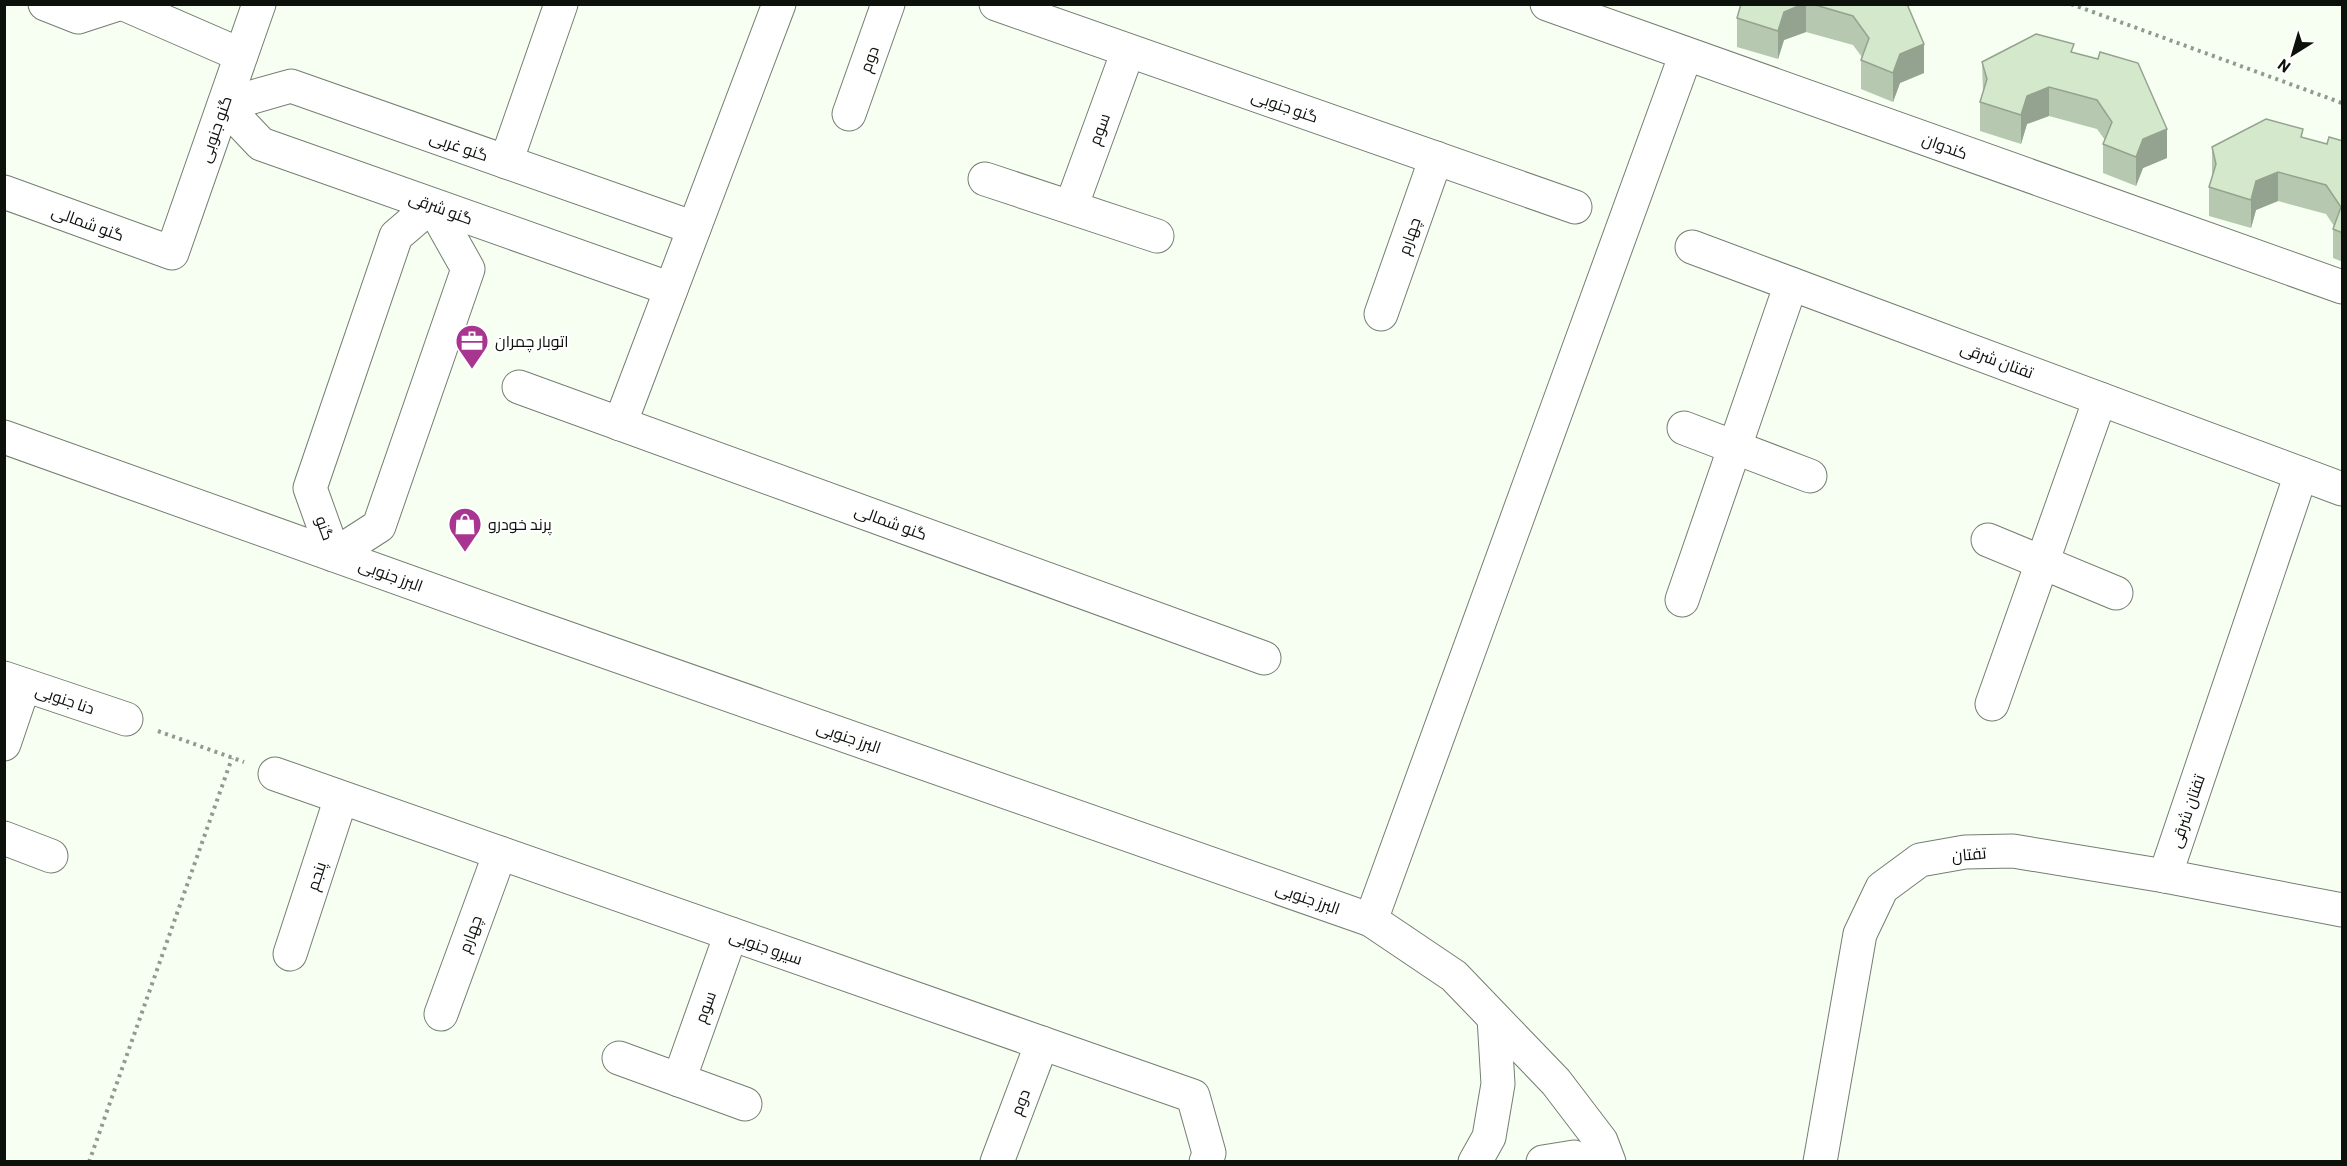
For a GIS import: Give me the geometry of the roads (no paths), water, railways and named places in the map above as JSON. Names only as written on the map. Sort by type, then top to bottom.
[{"type":"street","points":[[45,4],[78,17],[118,4]]},
{"type":"street","points":[[124,4],[241,55]]},
{"type":"street","name":"گنو جنوبی","points":[[172,253],[259,4]]},
{"type":"street","points":[[506,162],[561,4]]},
{"type":"street","points":[[620,424],[779,4]]},
{"type":"street","name":"دوم","points":[[849,114],[888,4]]},
{"type":"street","name":"گنو جنوبی","points":[[996,4],[1575,207]]},
{"type":"street","name":"کندوان","points":[[1547,4],[2343,287]]},
{"type":"street","name":"سوم","points":[[1071,207],[1128,51]]},
{"type":"street","points":[[1371,920],[1686,54]]},
{"type":"street","name":"گنو غربی","points":[[224,105],[291,86],[694,228]]},
{"type":"street","name":"گنو شرقی","points":[[224,105],[261,144],[671,289]]},
{"type":"street","name":"چهارم","points":[[1382,314],[1436,158]]},
{"type":"street","points":[[985,179],[1157,236]]},
{"type":"street","name":"گنو شمالی","points":[[4,192],[172,253]]},
{"type":"street","name":"گنو","points":[[432,204],[468,269],[379,526],[334,555],[310,488],[396,236],[432,204]]},
{"type":"street","name":"تفتان شرقی","points":[[1692,247],[2343,489]]},
{"type":"street","points":[[1682,600],[1791,284]]},
{"type":"street","name":"گنو شمالی","points":[[519,387],[1264,658]]},
{"type":"street","points":[[1992,704],[2100,399]]},
{"type":"street","points":[[1684,428],[1809,476]]},
{"type":"street","name":"البرز جنوبی","points":[[4,437],[1371,920],[1454,976],[1556,1082],[1600,1141],[1609,1161]]},
{"type":"street","name":"تفتان شرقی","points":[[2165,876],[2301,474]]},
{"type":"street","points":[[1988,540],[2116,593]]},
{"type":"street","points":[[4,744],[14,681]]},
{"type":"street","name":"دنا جنوبی","points":[[14,681],[126,719]]},
{"type":"street","name":"سیرو جنوبی","points":[[276,774],[1193,1096],[1209,1153],[1206,1161]]},
{"type":"street","name":"پنجم","points":[[290,954],[341,798]]},
{"type":"street","points":[[4,838],[51,856]]},
{"type":"street","name":"تفتان","points":[[1820,1161],[1860,934],[1882,888],[1920,860],[1965,852],[2013,851],[2340,903]]},
{"type":"street","name":"چهارم","points":[[441,1014],[500,854]]},
{"type":"street","name":"سوم","points":[[679,1080],[731,934]]},
{"type":"street","points":[[1475,1161],[1489,1137],[1498,1084],[1494,1018]]},
{"type":"street","name":"دوم","points":[[997,1161],[1042,1043]]},
{"type":"street","points":[[619,1058],[745,1104]]},
{"type":"street","points":[[1543,1161],[1574,1157],[1580,1161]]},
{"type":"place","name":"اتوبار چمران","points":[[472,370]]},
{"type":"place","name":"پرند خودرو","points":[[465,553]]}]
